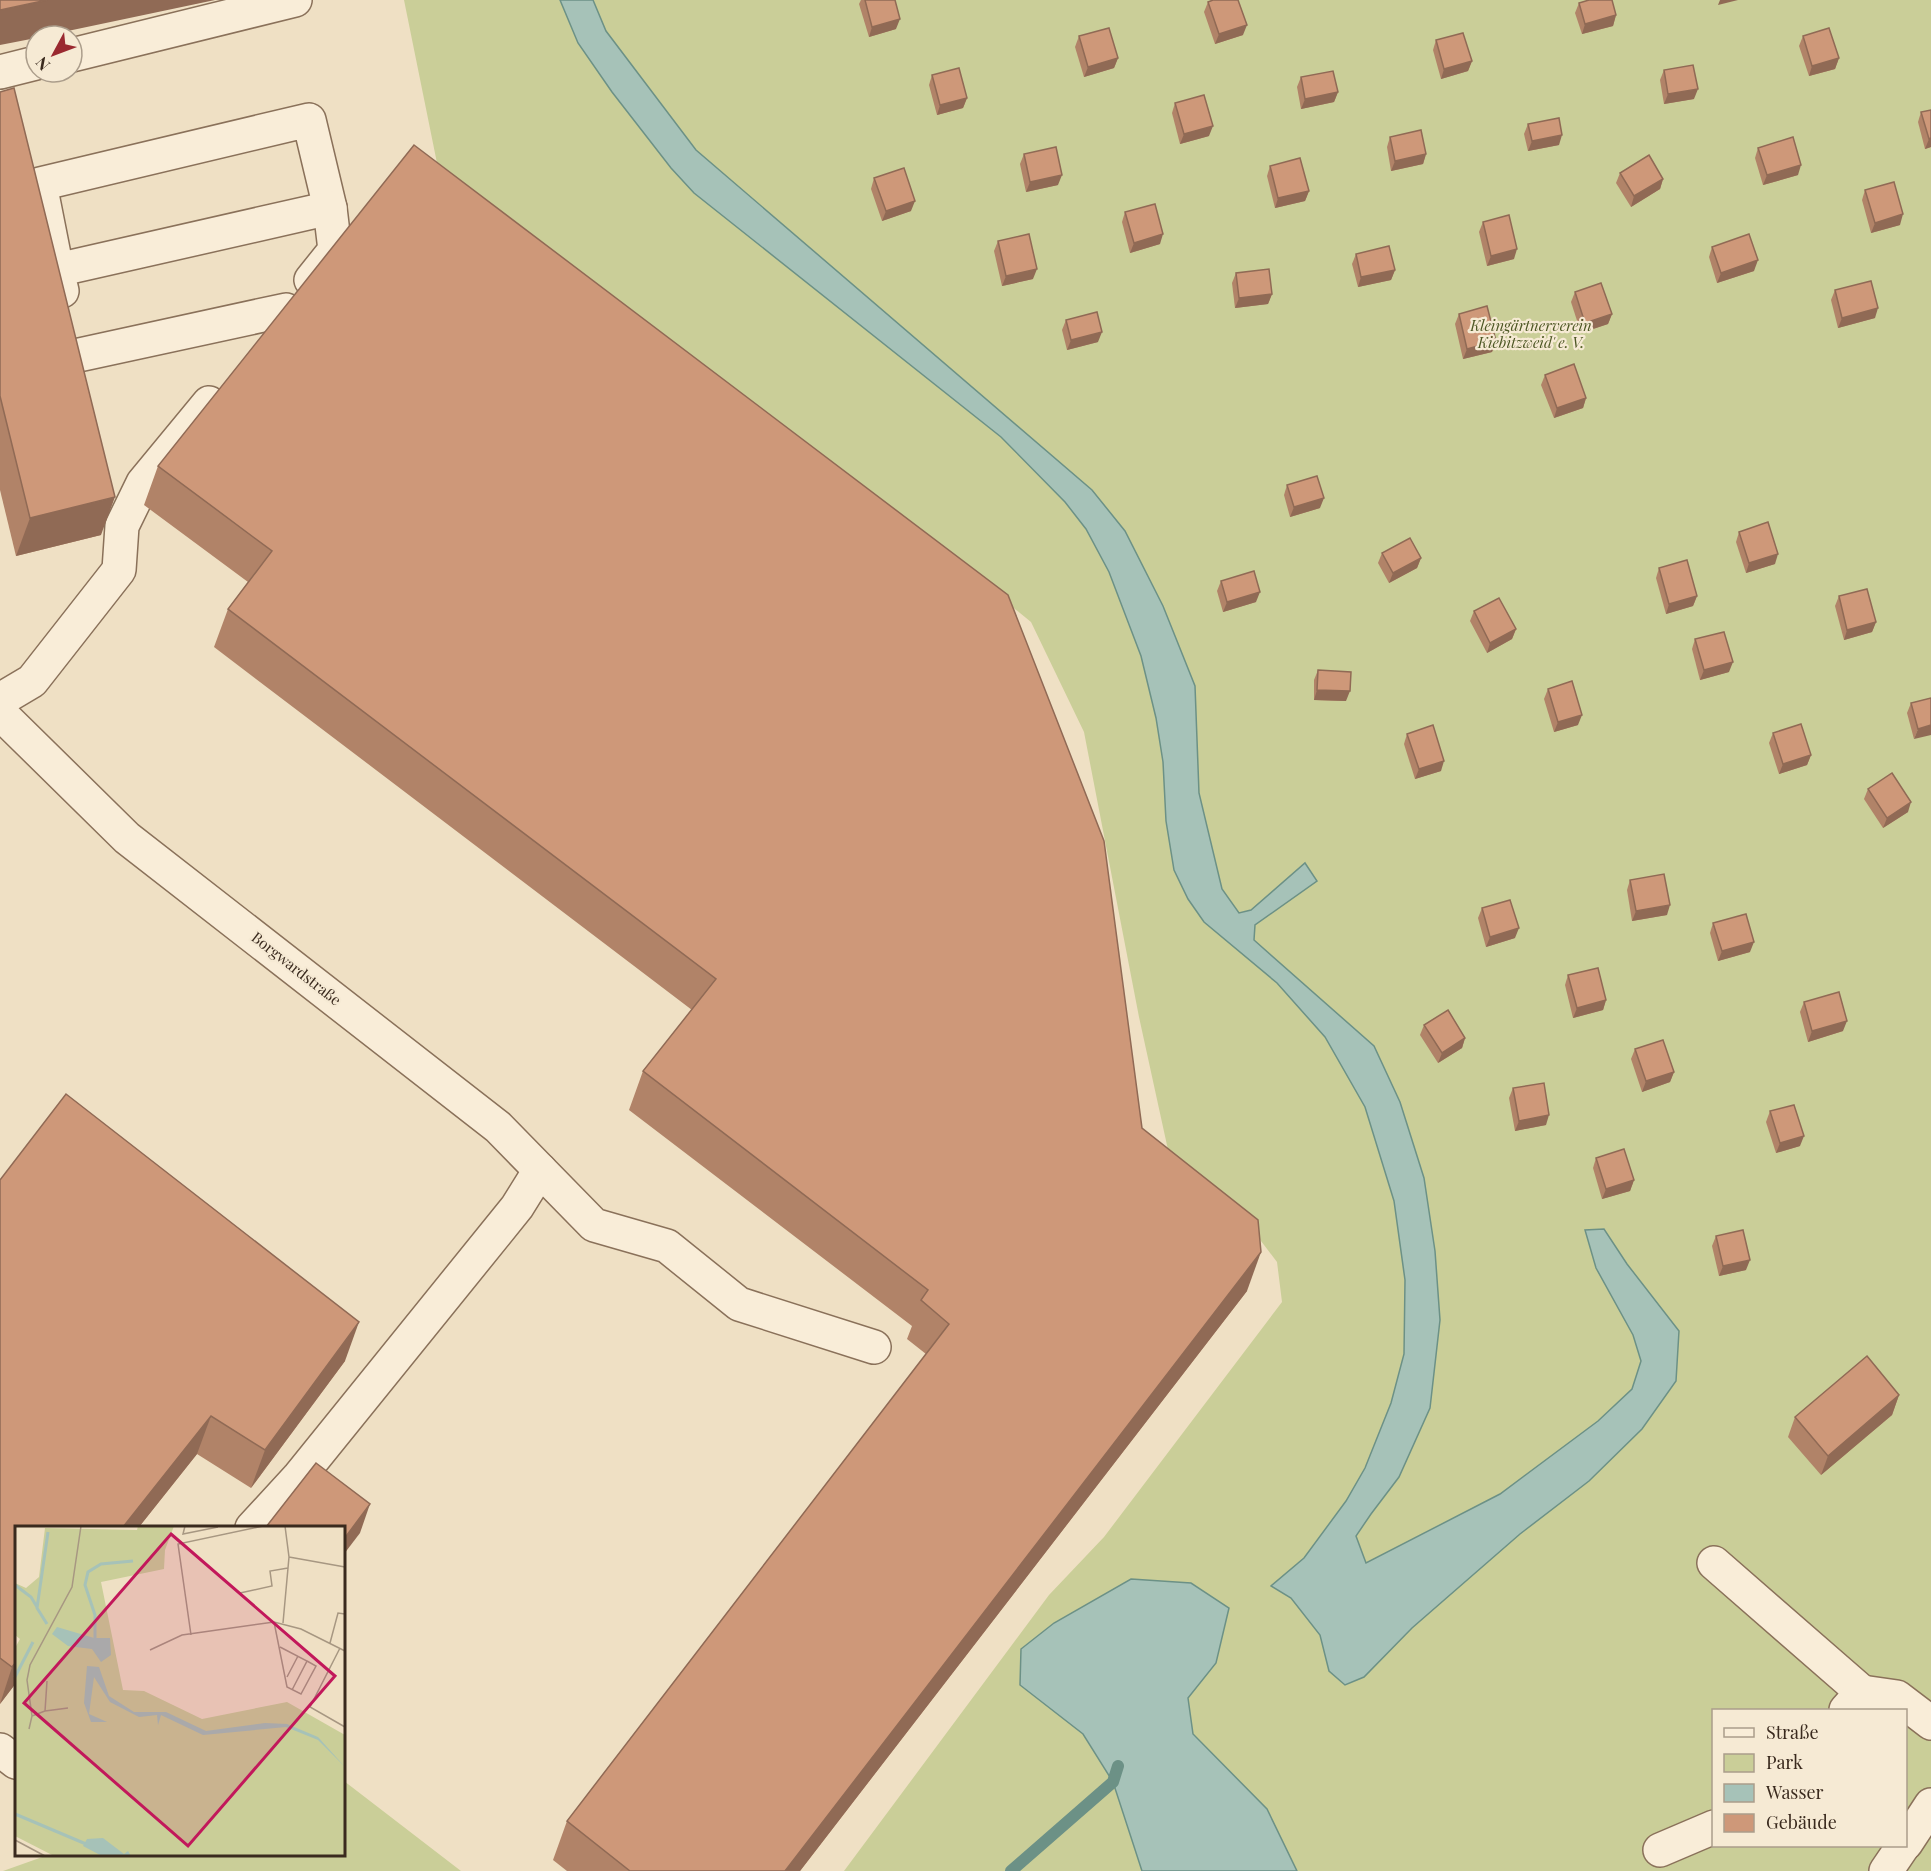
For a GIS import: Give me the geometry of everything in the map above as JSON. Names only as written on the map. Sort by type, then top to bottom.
[{"type":"street","points":[[84,52],[295,0]]},
{"type":"street","points":[[0,72],[24,66]]},
{"type":"street","points":[[86,387],[57,270],[40,184],[309,120],[330,207],[335,250],[256,346]]},
{"type":"street","points":[[57,270],[330,207]]},
{"type":"street","points":[[79,355],[286,310]]},
{"type":"street","points":[[0,700],[32,681],[119,570],[122,526],[143,483],[226,383]]},
{"type":"street","points":[[107,486],[109,497],[122,526]]},
{"type":"street","name":"Borgwardstraße","points":[[0,713],[128,838],[498,1126],[594,1225],[667,1246],[739,1304],[874,1347]]},
{"type":"street","points":[[253,1526],[298,1478],[509,1216],[540,1170]]},
{"type":"street","points":[[1714,1563],[1854,1701],[1897,1697],[1931,1723]]},
{"type":"street","points":[[0,1750],[15,1761]]},
{"type":"street","points":[[1907,1840],[1931,1805]]},
{"type":"street","points":[[1660,1850],[1712,1827]]},
{"type":"street","points":[[1886,1871],[1902,1847]]},
{"type":"green space","name":"Kleingärtnerverein Kiebitzweid' e. V.","points":[[404,0],[1931,0],[1931,1871],[844,1871],[1049,1595],[1104,1537],[1282,1302],[1277,1262],[1242,1216],[1170,1159],[1139,1017],[1084,732],[1031,622],[438,168]]},
{"type":"green space","points":[[345,1782],[461,1871],[3,1871],[45,1856],[345,1856]]},
{"type":"water","points":[[560,0],[593,0],[606,31],[696,150],[1092,490],[1125,531],[1163,606],[1195,686],[1199,793],[1222,889],[1239,913],[1251,910],[1305,863],[1317,881],[1255,925],[1254,940],[1374,1046],[1400,1102],[1424,1178],[1435,1251],[1440,1320],[1430,1408],[1399,1477],[1356,1536],[1366,1563],[1500,1494],[1598,1421],[1632,1389],[1641,1361],[1633,1335],[1596,1268],[1585,1230],[1604,1229],[1627,1264],[1679,1331],[1676,1381],[1642,1429],[1589,1481],[1520,1534],[1412,1628],[1364,1677],[1345,1685],[1329,1671],[1320,1635],[1291,1598],[1271,1586],[1304,1558],[1346,1501],[1365,1468],[1391,1403],[1404,1354],[1405,1280],[1394,1201],[1365,1107],[1325,1037],[1277,983],[1204,922],[1188,899],[1174,870],[1166,821],[1163,762],[1156,718],[1141,656],[1109,572],[1086,529],[1065,502],[1001,437],[694,193],[671,168],[612,92],[578,43]]},
{"type":"water","points":[[1131,1579],[1191,1583],[1229,1608],[1216,1663],[1188,1698],[1193,1734],[1267,1809],[1297,1871],[1142,1871],[1113,1782],[1083,1734],[1020,1685],[1021,1649],[1054,1623]]},
{"type":"building","points":[[0,0],[47,0],[0,10]]},
{"type":"building","points":[[865,0],[895,0],[900,19],[872,27]]},
{"type":"building","points":[[1238,0],[1247,25],[1219,34],[1208,2]]},
{"type":"building","points":[[1589,0],[1612,0],[1616,15],[1585,24],[1579,3]]},
{"type":"building","points":[[1109,28],[1118,58],[1088,67],[1079,36]]},
{"type":"building","points":[[1829,28],[1839,58],[1812,66],[1803,36]]},
{"type":"building","points":[[1463,33],[1472,61],[1444,69],[1436,40]]},
{"type":"building","points":[[1693,65],[1698,89],[1668,94],[1664,70]]},
{"type":"building","points":[[959,68],[967,98],[940,105],[932,75]]},
{"type":"building","points":[[1333,71],[1338,92],[1305,99],[1301,77]]},
{"type":"building","points":[[14,88],[115,497],[30,518],[0,396],[0,92]]},
{"type":"building","points":[[1204,95],[1213,126],[1184,134],[1175,103]]},
{"type":"building","points":[[1931,110],[1931,138],[1929,139],[1921,112]]},
{"type":"building","points":[[1559,118],[1562,135],[1532,141],[1528,124]]},
{"type":"building","points":[[1421,130],[1426,154],[1395,161],[1390,137]]},
{"type":"building","points":[[1793,137],[1801,165],[1767,175],[1758,148]]},
{"type":"building","points":[[414,145],[1008,595],[1104,841],[1142,1128],[1258,1220],[1261,1252],[785,1871],[630,1871],[567,1821],[949,1324],[921,1300],[928,1290],[643,1071],[716,979],[228,609],[272,551],[158,466]]},
{"type":"building","points":[[1056,147],[1062,175],[1030,182],[1024,154]]},
{"type":"building","points":[[1649,155],[1663,179],[1634,196],[1620,173]]},
{"type":"building","points":[[1300,158],[1309,191],[1278,198],[1270,166]]},
{"type":"building","points":[[904,168],[915,201],[886,211],[874,178]]},
{"type":"building","points":[[1894,182],[1903,214],[1875,223],[1865,190]]},
{"type":"building","points":[[1155,204],[1163,234],[1134,243],[1125,212]]},
{"type":"building","points":[[1509,215],[1517,249],[1491,256],[1483,222]]},
{"type":"building","points":[[1029,234],[1037,269],[1006,276],[998,241]]},
{"type":"building","points":[[1749,234],[1758,260],[1721,273],[1712,247]]},
{"type":"building","points":[[1389,246],[1395,270],[1361,277],[1356,254]]},
{"type":"building","points":[[1269,269],[1272,294],[1239,298],[1236,273]]},
{"type":"building","points":[[1871,281],[1878,308],[1842,318],[1835,290]]},
{"type":"building","points":[[1601,283],[1612,314],[1585,323],[1575,292]]},
{"type":"building","points":[[1487,306],[1496,341],[1467,349],[1459,314]]},
{"type":"building","points":[[1097,312],[1102,332],[1071,340],[1066,320]]},
{"type":"building","points":[[1574,364],[1586,398],[1557,408],[1545,375]]},
{"type":"building","points":[[1317,476],[1324,498],[1294,507],[1287,485]]},
{"type":"building","points":[[1768,522],[1778,554],[1749,563],[1739,532]]},
{"type":"building","points":[[1410,538],[1421,558],[1393,573],[1382,553]]},
{"type":"building","points":[[1687,560],[1697,596],[1669,604],[1659,568]]},
{"type":"building","points":[[1254,571],[1260,592],[1227,602],[1221,581]]},
{"type":"building","points":[[1867,589],[1876,622],[1847,630],[1839,596]]},
{"type":"building","points":[[1499,598],[1516,629],[1490,643],[1474,611]]},
{"type":"building","points":[[1724,632],[1733,662],[1704,670],[1695,639]]},
{"type":"building","points":[[1318,670],[1351,672],[1350,691],[1317,690]]},
{"type":"building","points":[[1572,681],[1582,715],[1558,722],[1548,689]]},
{"type":"building","points":[[1931,698],[1931,725],[1918,729],[1911,703]]},
{"type":"building","points":[[1801,724],[1811,755],[1783,764],[1773,733]]},
{"type":"building","points":[[1433,725],[1444,761],[1419,769],[1407,734]]},
{"type":"building","points":[[1892,773],[1911,802],[1887,818],[1868,789]]},
{"type":"building","points":[[1664,874],[1670,905],[1636,911],[1630,880]]},
{"type":"building","points":[[1510,900],[1519,928],[1490,937],[1482,908]]},
{"type":"building","points":[[1746,914],[1754,942],[1722,951],[1713,923]]},
{"type":"building","points":[[1598,968],[1606,1000],[1577,1008],[1568,975]]},
{"type":"building","points":[[1839,992],[1847,1021],[1812,1031],[1804,1002]]},
{"type":"building","points":[[1448,1010],[1465,1038],[1442,1053],[1424,1025]]},
{"type":"building","points":[[1663,1040],[1674,1072],[1646,1081],[1635,1049]]},
{"type":"building","points":[[1544,1083],[1549,1115],[1519,1121],[1513,1088]]},
{"type":"building","points":[[66,1094],[359,1322],[265,1450],[211,1416],[124,1526],[15,1526],[15,1663],[12,1667],[0,1658],[0,1180]]},
{"type":"building","points":[[1794,1105],[1804,1136],[1780,1143],[1770,1111]]},
{"type":"building","points":[[1624,1149],[1634,1180],[1606,1189],[1596,1158]]},
{"type":"building","points":[[1743,1230],[1750,1260],[1723,1266],[1716,1236]]},
{"type":"building","points":[[1867,1356],[1899,1395],[1828,1456],[1795,1417]]},
{"type":"building","points":[[316,1463],[370,1504],[345,1538],[345,1526],[267,1526]]},
{"type":"waterway","points":[[1011,1871],[1113,1782],[1118,1766]]}]
